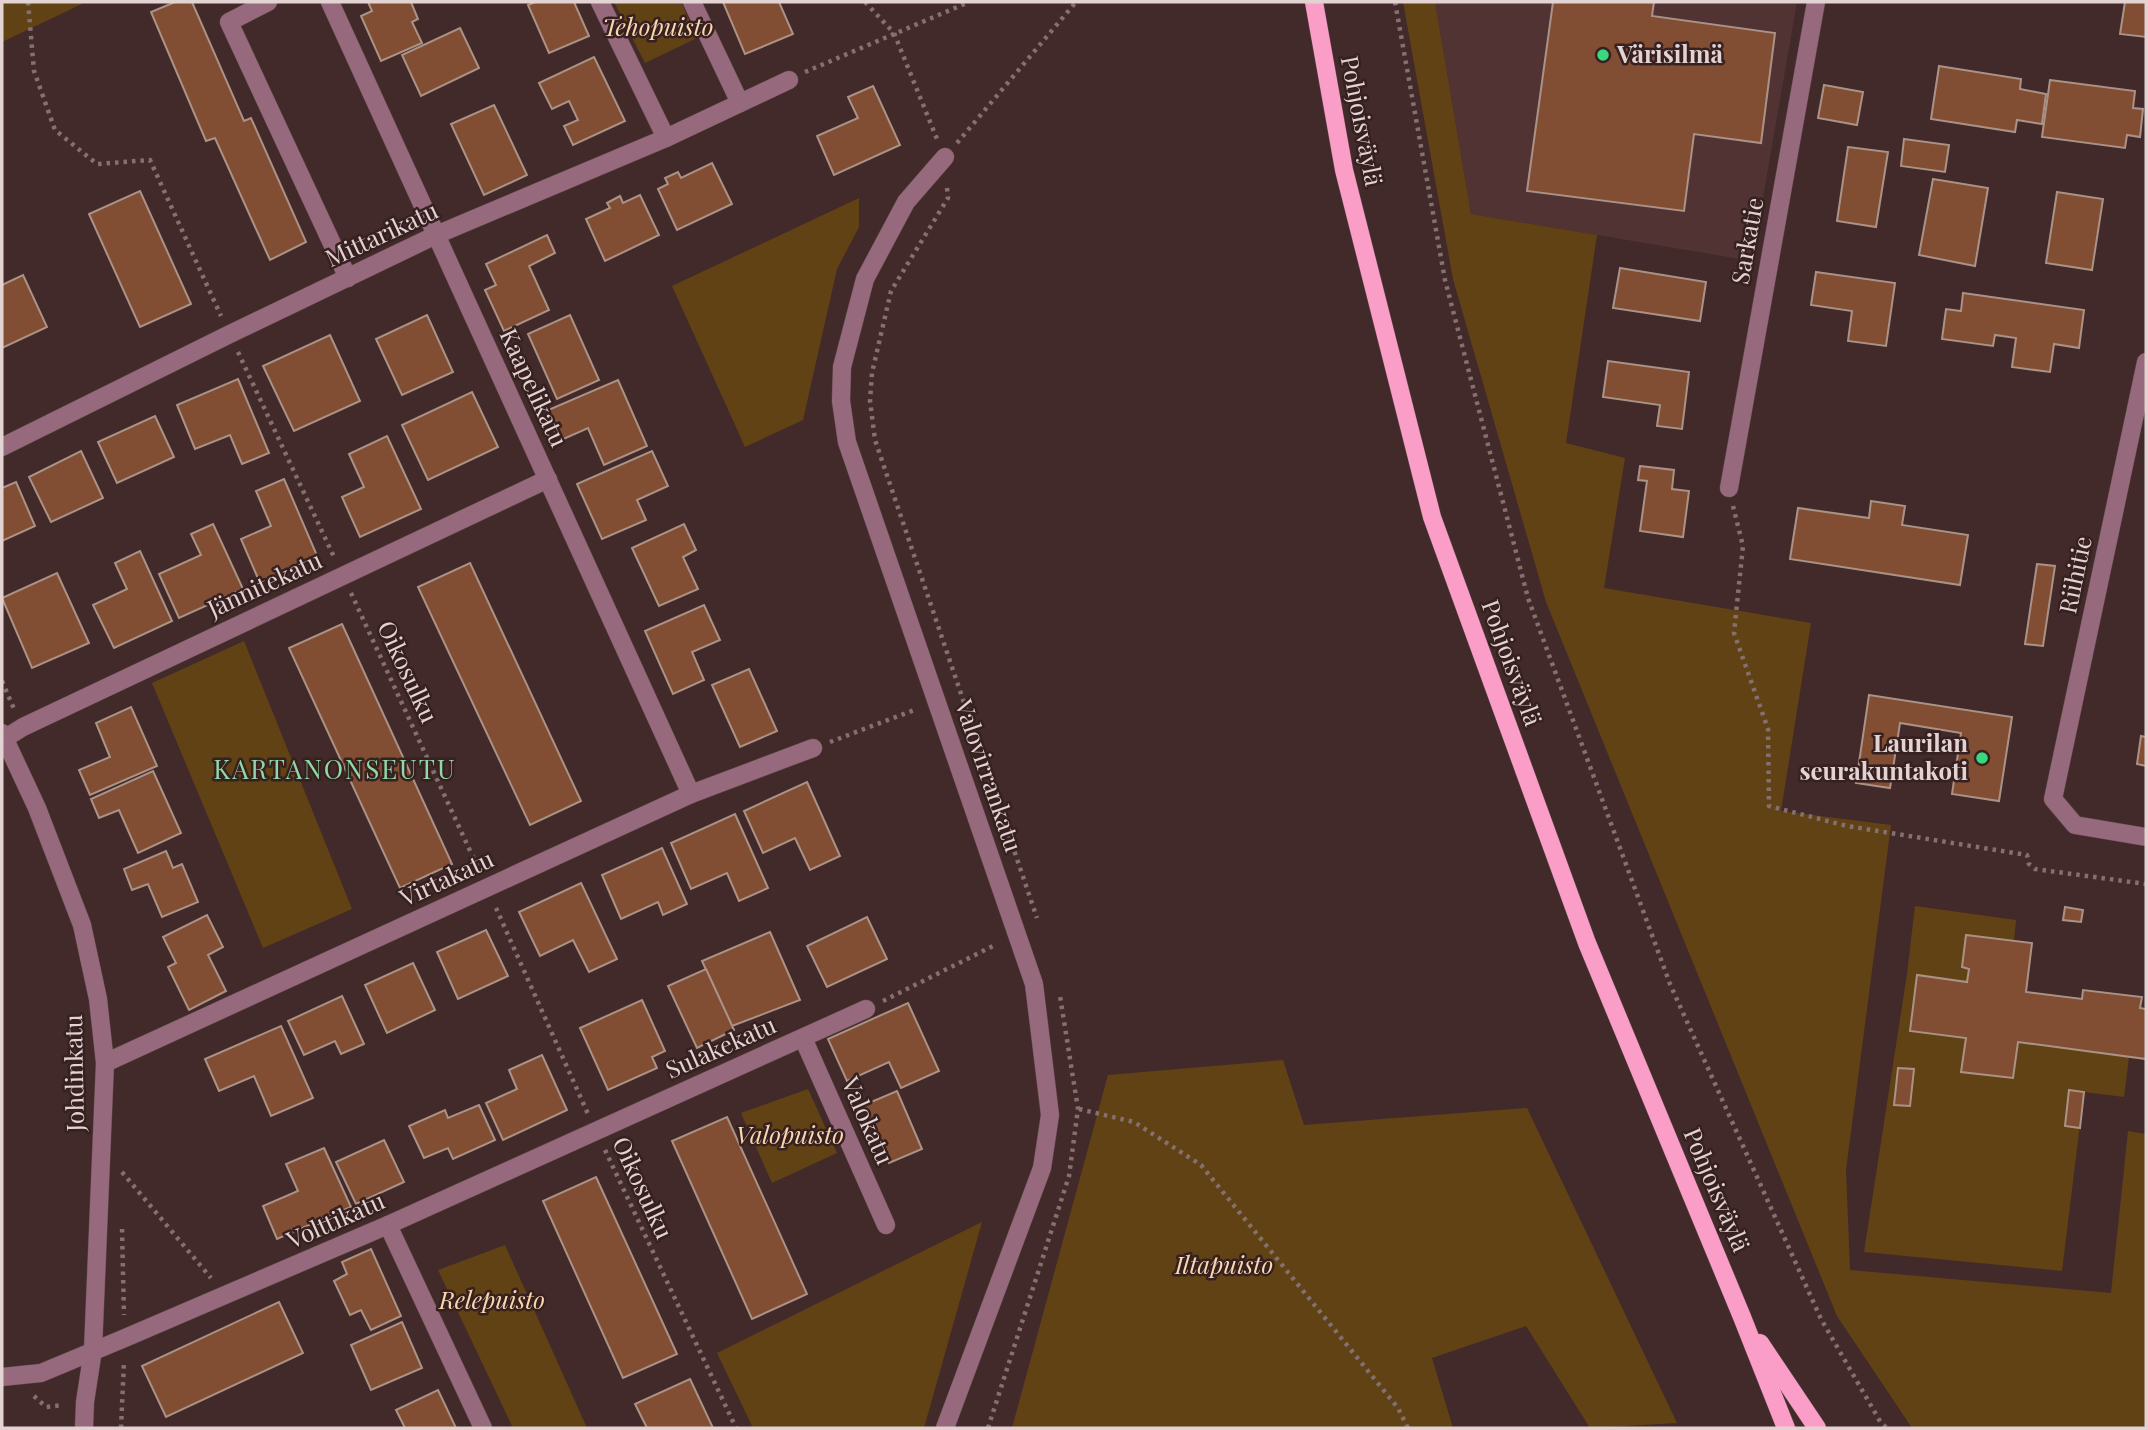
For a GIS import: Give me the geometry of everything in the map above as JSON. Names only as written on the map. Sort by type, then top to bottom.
[{"type":"main road","name":"Pohjoisväylä","points":[[1314,2],[1345,170],[1432,517],[1587,943],[1786,1428]]},
{"type":"main road","name":"Pohjoisväylä","points":[[1742,1317],[1817,1428]]},
{"type":"street","points":[[268,2],[229,22],[348,278]]},
{"type":"street","name":"Kaapelikatu","points":[[330,2],[691,793]]},
{"type":"street","points":[[600,2],[666,138]]},
{"type":"street","points":[[692,2],[740,103]]},
{"type":"street","name":"Sarkatie","points":[[1729,488],[1816,2]]},
{"type":"street","name":"Mittarikatu","points":[[2,447],[436,234],[666,138],[789,80]]},
{"type":"street","name":"Valovirrankatu","points":[[945,157],[906,202],[865,279],[842,367],[841,401],[847,442],[1034,984],[1050,1115],[1042,1168],[945,1428]]},
{"type":"street","name":"Riihitie","points":[[2146,362],[2053,799],[2075,825],[2146,837]]},
{"type":"street","name":"Jännitekatu","points":[[3,736],[548,478]]},
{"type":"street","name":"Johdinkatu","points":[[3,736],[37,808],[82,925],[98,999],[105,1063],[93,1350],[84,1428]]},
{"type":"street","name":"Virtakatu","points":[[105,1063],[691,793],[813,748]]},
{"type":"street","name":"Sulakekatu","points":[[596,1132],[866,1009]]},
{"type":"street","name":"Valokatu","points":[[803,1038],[886,1225]]},
{"type":"street","name":"Volttikatu","points":[[2,1377],[41,1373],[388,1225],[596,1132]]},
{"type":"street","points":[[388,1225],[483,1428]]},
{"type":"path","name":"Oikosulku","points":[[28,2],[34,71],[55,130],[97,164],[150,160],[487,888],[596,1132],[736,1428]]},
{"type":"path","points":[[865,2],[894,33],[945,157],[1076,2]]},
{"type":"path","points":[[789,80],[969,2]]},
{"type":"path","points":[[1395,2],[1445,280],[1528,598],[1670,984],[1821,1319],[1886,1428]]},
{"type":"path","points":[[1729,488],[1743,546],[1734,633],[1768,729],[1769,806],[1847,826],[2027,855],[2029,864],[2035,869],[2146,884]]},
{"type":"path","points":[[813,748],[960,692]]},
{"type":"path","points":[[866,1009],[1017,935]]},
{"type":"path","points":[[1079,1110],[1134,1122],[1201,1165],[1398,1408],[1408,1428]]},
{"type":"path","points":[[121,1171],[226,1295]]},
{"type":"shaded area","points":[[1435,2],[1797,2],[1752,261],[1471,214]]},
{"type":"green space","points":[[2,2],[86,2],[2,42]]},
{"type":"green space","name":"Tehopuisto","points":[[614,2],[681,2],[697,38],[645,63]]},
{"type":"green space","points":[[1403,2],[1435,2],[1471,214],[1597,235],[1566,443],[1625,458],[1604,588],[1811,623],[1781,811],[1891,825],[1846,1170],[1850,1270],[2111,1293],[2128,1131],[2146,1134],[2146,1428],[1912,1428],[1837,1316],[1546,602],[1453,279]]},
{"type":"green space","points":[[859,198],[859,227],[837,269],[803,420],[745,447],[672,286]]},
{"type":"green space","points":[[244,641],[352,909],[263,948],[152,683]]},
{"type":"green space","points":[[1915,906],[2016,920],[2014,941],[1962,966],[1969,969],[1967,982],[1917,975],[1910,1031],[1966,1038],[1961,1072],[2012,1078],[2018,1042],[2129,1057],[2124,1097],[2084,1092],[2062,1271],[1864,1252]]},
{"type":"green space","name":"Iltapuisto","points":[[1283,1060],[1304,1125],[1527,1108],[1677,1423],[1590,1428],[1526,1326],[1432,1358],[1453,1428],[1012,1428],[1108,1075]]},
{"type":"green space","name":"Valopuisto","points":[[808,1089],[837,1153],[772,1183],[741,1113]]},
{"type":"green space","points":[[982,1222],[924,1428],[753,1428],[717,1353]]},
{"type":"green space","name":"Relepuisto","points":[[505,1245],[587,1428],[513,1428],[438,1270]]},
{"type":"building","points":[[175,2],[192,2],[244,121],[251,118],[306,242],[270,260],[215,138],[206,141],[151,12]]},
{"type":"building","points":[[368,2],[411,2],[418,19],[412,22],[422,43],[381,61],[361,16],[372,11]]},
{"type":"building","points":[[535,2],[574,2],[589,36],[549,53],[528,5]]},
{"type":"building","points":[[723,2],[779,2],[793,34],[745,54]]},
{"type":"building","points":[[1553,2],[1654,2],[1652,16],[1775,33],[1761,143],[1694,134],[1684,211],[1527,191]]},
{"type":"building","points":[[2125,2],[2146,2],[2146,37],[2120,34]]},
{"type":"building","points":[[460,28],[479,68],[421,96],[402,55]]},
{"type":"building","points":[[594,57],[625,121],[573,145],[564,126],[578,120],[569,101],[552,109],[539,83]]},
{"type":"building","points":[[1939,66],[2021,79],[2020,89],[2046,94],[2042,124],[2017,120],[2015,132],[1931,119]]},
{"type":"building","points":[[2050,80],[2135,91],[2133,108],[2143,109],[2140,137],[2127,135],[2125,148],[2042,137]]},
{"type":"building","points":[[1824,85],[1863,92],[1857,125],[1818,118]]},
{"type":"building","points":[[873,86],[900,145],[834,175],[817,136],[858,118],[848,97]]},
{"type":"building","points":[[494,105],[527,175],[484,195],[451,124]]},
{"type":"building","points":[[1904,139],[1949,145],[1945,172],[1901,166]]},
{"type":"building","points":[[1848,147],[1888,152],[1876,227],[1837,221]]},
{"type":"building","points":[[712,163],[732,204],[677,230],[658,189],[668,184],[665,178],[678,172],[681,178]]},
{"type":"building","points":[[1933,179],[1988,188],[1975,266],[1919,255]]},
{"type":"building","points":[[140,191],[191,304],[140,327],[89,214]]},
{"type":"building","points":[[2057,192],[2103,199],[2092,270],[2046,263]]},
{"type":"building","points":[[640,195],[659,235],[605,261],[586,219],[610,208],[607,203],[620,196],[623,203]]},
{"type":"building","points":[[547,235],[555,253],[529,266],[549,310],[504,331],[485,290],[496,285],[486,264]]},
{"type":"building","points":[[1620,268],[1706,282],[1700,321],[1613,308]]},
{"type":"building","points":[[1816,272],[1895,283],[1886,346],[1848,341],[1852,311],[1811,305]]},
{"type":"building","points":[[23,275],[47,327],[2,348],[2,285]]},
{"type":"building","points":[[1963,293],[2084,310],[2079,348],[2054,344],[2050,372],[2012,367],[2016,338],[1995,335],[1993,346],[1942,339],[1946,309],[1961,311]]},
{"type":"building","points":[[427,315],[453,372],[402,395],[376,339]]},
{"type":"building","points":[[570,315],[599,380],[557,399],[528,334]]},
{"type":"building","points":[[330,335],[360,401],[294,431],[263,366]]},
{"type":"building","points":[[1608,361],[1689,372],[1682,429],[1657,426],[1660,405],[1603,397]]},
{"type":"building","points":[[238,379],[269,453],[242,464],[230,435],[195,449],[177,405]]},
{"type":"building","points":[[618,380],[647,446],[604,465],[588,428],[559,441],[546,411]]},
{"type":"building","points":[[472,392],[498,447],[428,480],[402,425]]},
{"type":"building","points":[[155,416],[174,457],[117,483],[98,442]]},
{"type":"building","points":[[387,436],[421,509],[360,537],[342,497],[364,487],[349,454]]},
{"type":"building","points":[[81,451],[103,498],[51,522],[29,477]]},
{"type":"building","points":[[652,451],[668,486],[637,500],[646,520],[602,539],[577,484]]},
{"type":"building","points":[[1640,466],[1674,470],[1672,489],[1689,491],[1683,537],[1640,531],[1647,481],[1638,480]]},
{"type":"building","points":[[284,479],[318,558],[260,583],[241,539],[271,526],[256,491]]},
{"type":"building","points":[[16,482],[35,526],[2,541],[2,488]]},
{"type":"building","points":[[1871,501],[1905,506],[1902,525],[1968,535],[1960,585],[1790,559],[1798,508],[1869,518]]},
{"type":"building","points":[[213,524],[243,589],[179,618],[159,574],[201,555],[191,534]]},
{"type":"building","points":[[684,524],[696,550],[683,557],[698,589],[659,606],[632,548]]},
{"type":"building","points":[[140,551],[172,621],[114,648],[93,605],[127,589],[115,563]]},
{"type":"building","points":[[470,563],[581,801],[530,825],[418,587]]},
{"type":"building","points":[[2037,564],[2055,566],[2043,646],[2025,644]]},
{"type":"building","points":[[57,573],[89,643],[32,668],[2,598]]},
{"type":"building","points":[[704,605],[720,640],[692,652],[704,680],[673,694],[645,631]]},
{"type":"building","points":[[342,624],[452,864],[400,888],[289,648]]},
{"type":"building","points":[[749,669],[777,731],[740,747],[712,685]]},
{"type":"building","name":"Laurilan seurakuntakoti","points":[[1869,695],[2012,717],[1999,801],[1952,794],[1961,733],[1900,723],[1890,788],[1856,783]]},
{"type":"building","points":[[131,707],[157,766],[90,795],[79,770],[110,757],[96,723]]},
{"type":"building","points":[[2141,736],[2146,737],[2146,766],[2137,764]]},
{"type":"building","points":[[153,771],[181,833],[138,853],[119,810],[99,818],[91,799]]},
{"type":"building","points":[[807,782],[840,856],[810,870],[795,838],[763,853],[744,811]]},
{"type":"building","points":[[735,814],[768,888],[739,901],[727,873],[691,889],[671,843]]},
{"type":"building","points":[[662,848],[687,904],[663,915],[658,902],[621,919],[602,875]]},
{"type":"building","points":[[166,851],[173,868],[182,864],[198,902],[162,917],[148,884],[132,890],[124,869]]},
{"type":"building","points":[[581,883],[617,959],[589,972],[573,940],[540,956],[519,912]]},
{"type":"building","points":[[2065,907],[2083,910],[2081,922],[2063,920]]},
{"type":"building","points":[[207,915],[223,947],[208,955],[226,991],[189,1010],[168,967],[176,963],[163,937]]},
{"type":"building","points":[[867,917],[887,959],[827,987],[807,946]]},
{"type":"building","points":[[486,930],[508,976],[458,999],[437,952]]},
{"type":"building","points":[[770,932],[800,1000],[732,1026],[702,961]]},
{"type":"building","points":[[1966,935],[2032,943],[2026,992],[2082,999],[2083,990],[2142,997],[2140,1008],[2146,1009],[2146,1059],[2018,1042],[2013,1078],[1961,1072],[1966,1038],[1910,1031],[1917,975],[1967,982],[1969,969],[1962,967]]},
{"type":"building","points":[[413,963],[435,1010],[387,1033],[365,985]]},
{"type":"building","points":[[706,969],[734,1030],[697,1048],[668,986]]},
{"type":"building","points":[[342,996],[364,1044],[341,1054],[335,1041],[304,1055],[288,1021]]},
{"type":"building","points":[[642,1000],[665,1051],[652,1057],[657,1068],[608,1090],[580,1028]]},
{"type":"building","points":[[908,1003],[939,1071],[901,1088],[889,1062],[847,1081],[828,1039]]},
{"type":"building","points":[[281,1026],[313,1098],[271,1116],[254,1076],[219,1091],[205,1059]]},
{"type":"building","points":[[542,1055],[567,1110],[503,1140],[486,1103],[517,1089],[509,1070]]},
{"type":"building","points":[[1898,1068],[1914,1069],[1910,1106],[1894,1105]]},
{"type":"building","points":[[2069,1090],[2084,1092],[2080,1128],[2065,1126]]},
{"type":"building","points":[[897,1091],[922,1149],[889,1163],[864,1105]]},
{"type":"building","points":[[479,1105],[495,1140],[453,1159],[448,1148],[424,1158],[409,1126],[445,1110],[448,1118]]},
{"type":"building","points":[[727,1117],[807,1294],[752,1319],[672,1141]]},
{"type":"building","points":[[384,1140],[404,1182],[356,1204],[336,1162]]},
{"type":"building","points":[[324,1148],[351,1207],[277,1239],[263,1206],[298,1191],[286,1164]]},
{"type":"building","points":[[596,1177],[677,1354],[623,1378],[543,1201]]},
{"type":"building","points":[[371,1249],[401,1316],[371,1330],[361,1310],[350,1315],[334,1281],[347,1274],[342,1262]]},
{"type":"building","points":[[279,1302],[303,1353],[166,1417],[142,1366]]},
{"type":"building","points":[[402,1322],[422,1368],[371,1390],[351,1345]]},
{"type":"building","points":[[690,1379],[713,1428],[647,1428],[635,1404]]},
{"type":"building","points":[[438,1390],[456,1428],[405,1428],[396,1410]]},
{"type":"place","name":"Värisilmä","points":[[1603,55]]},
{"type":"place","name":"Laurilan seurakuntakoti","points":[[1982,758]]},
{"type":"district","name":"KARTANONSEUTU","points":[[335,770]]}]
